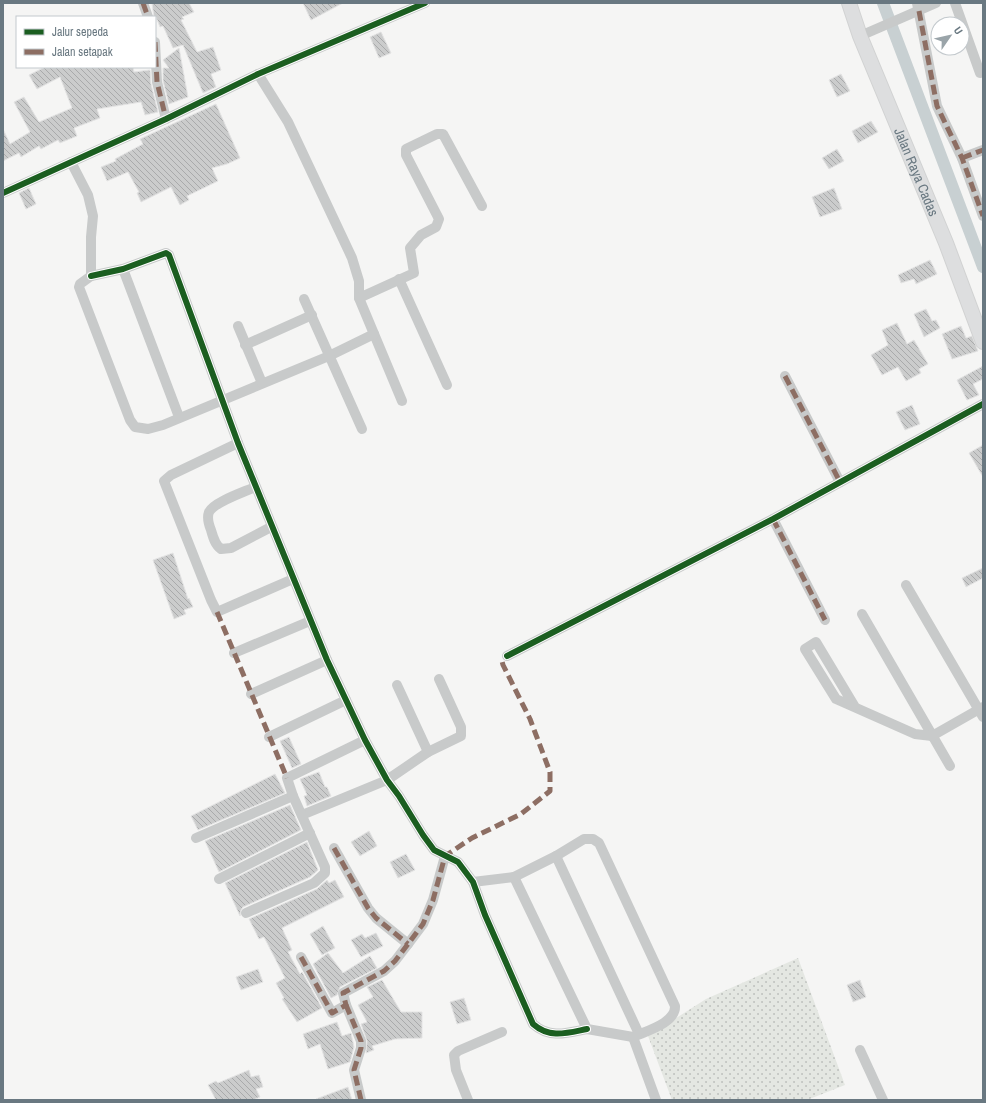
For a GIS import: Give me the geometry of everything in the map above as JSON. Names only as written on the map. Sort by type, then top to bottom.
[{"type":"street","points":[[143,3],[148,16]]},
{"type":"street","points":[[3,193],[166,119],[258,74],[425,3]]},
{"type":"street","name":"Jalan Raya Cadas","points":[[849,3],[866,34],[983,342]]},
{"type":"street","points":[[866,34],[908,16],[918,7],[936,3]]},
{"type":"street","points":[[955,3],[980,73]]},
{"type":"street","points":[[918,7],[934,96],[947,130],[962,158],[983,216]]},
{"type":"street","points":[[156,62],[157,82],[166,119]]},
{"type":"street","points":[[258,74],[288,122],[352,258],[359,281],[359,298],[402,401]]},
{"type":"street","points":[[359,298],[414,273],[410,248],[421,235],[436,227],[439,219],[406,155],[406,149],[436,134],[443,134],[482,206]]},
{"type":"street","points":[[962,158],[983,150]]},
{"type":"street","points":[[72,162],[88,195],[93,216],[91,276]]},
{"type":"street","points":[[374,334],[329,356],[262,383],[222,400],[180,418],[148,429],[135,427],[132,423],[79,287],[80,284],[91,276],[122,269],[168,253],[222,400],[255,487],[327,660],[365,740],[387,780],[434,850],[458,862],[473,882],[485,915],[533,1024],[545,1033],[557,1034],[587,1029],[636,1036],[653,1028],[671,1016],[674,1012],[674,1006],[603,849],[596,840],[584,839],[556,856],[514,876],[473,882]]},
{"type":"street","points":[[122,269],[180,418]]},
{"type":"street","points":[[399,280],[447,385]]},
{"type":"street","points":[[304,299],[362,429]]},
{"type":"street","points":[[245,345],[312,315]]},
{"type":"street","points":[[238,326],[262,383]]},
{"type":"street","points":[[785,376],[840,482]]},
{"type":"street","points":[[507,656],[773,519],[983,404]]},
{"type":"street","points":[[238,443],[171,475],[164,481],[208,592],[217,612],[293,579]]},
{"type":"street","points":[[255,487],[225,501],[210,511],[208,515],[210,528],[216,543],[221,549],[232,548],[272,527]]},
{"type":"street","points":[[773,519],[825,620]]},
{"type":"street","points":[[855,707],[816,642],[805,649],[836,699],[915,734],[932,736],[981,711],[906,585]]},
{"type":"street","points":[[862,614],[950,766]]},
{"type":"street","points":[[234,653],[310,621]]},
{"type":"street","points":[[251,694],[327,660]]},
{"type":"street","points":[[302,815],[387,780],[428,752],[461,736],[461,727],[439,679]]},
{"type":"street","points":[[396,685],[428,752]]},
{"type":"street","points":[[269,737],[346,700]]},
{"type":"street","points":[[246,913],[322,878],[325,873],[325,867],[293,796],[287,778],[365,740]]},
{"type":"street","points":[[196,838],[293,796]]},
{"type":"street","points":[[218,879],[310,833]]},
{"type":"street","points":[[334,848],[368,908],[376,918],[408,944]]},
{"type":"street","points":[[361,1100],[354,1070],[361,1048],[361,1041],[346,1005],[343,993],[384,971],[395,961],[423,924],[433,900],[445,856]]},
{"type":"street","points":[[556,856],[636,1036],[656,1100]]},
{"type":"street","points":[[514,876],[587,1029]]},
{"type":"street","points":[[301,957],[332,1013],[346,1005]]},
{"type":"street","points":[[468,1100],[455,1066],[454,1055],[458,1051],[502,1032]]},
{"type":"street","points":[[860,1050],[883,1100]]},
{"type":"shaded area","points":[[798,958],[845,1085],[807,1100],[672,1100],[648,1036],[706,999]]},
{"type":"building","points":[[152,3],[189,3],[194,12],[182,17],[184,19],[181,20],[197,52],[213,47],[221,70],[211,74],[216,87],[203,93],[183,45],[173,48],[163,26],[160,27],[156,16],[154,16]]},
{"type":"building","points":[[303,3],[343,3],[311,20]]},
{"type":"building","points":[[381,32],[391,53],[379,58],[370,37]]},
{"type":"building","points":[[179,48],[188,97],[169,104],[163,81],[163,68],[169,68],[163,60]]},
{"type":"building","points":[[43,68],[133,68],[134,72],[150,70],[151,84],[158,112],[145,115],[141,102],[97,109],[100,118],[74,128],[77,136],[60,143],[58,140],[41,149],[39,146],[21,157],[19,153],[3,161],[3,129],[10,144],[30,132],[14,102],[24,97],[39,122],[72,108],[60,77],[37,89],[29,75]]},
{"type":"building","points":[[841,74],[850,91],[837,97],[829,80]]},
{"type":"building","points":[[216,104],[240,158],[227,164],[212,168],[218,181],[187,196],[189,200],[180,205],[171,187],[141,202],[137,193],[139,192],[128,172],[107,181],[101,167],[116,161],[115,159],[143,144],[140,139]]},
{"type":"building","points":[[871,121],[878,132],[858,143],[852,131]]},
{"type":"building","points":[[837,149],[844,161],[829,169],[822,158]]},
{"type":"building","points":[[29,188],[36,204],[26,209],[19,193]]},
{"type":"building","points":[[834,188],[842,209],[820,217],[812,197]]},
{"type":"building","points":[[930,260],[937,274],[916,284],[914,279],[901,283],[898,275]]},
{"type":"building","points":[[926,309],[932,321],[936,320],[940,328],[924,337],[914,314]]},
{"type":"building","points":[[897,323],[907,344],[914,340],[928,364],[919,369],[921,373],[906,381],[898,367],[882,375],[871,355],[888,345],[882,330]]},
{"type":"building","points":[[961,326],[966,338],[972,336],[978,351],[952,359],[942,334]]},
{"type":"building","points":[[983,366],[983,379],[973,384],[979,395],[967,400],[957,380]]},
{"type":"building","points":[[912,405],[920,424],[905,430],[896,412]]},
{"type":"building","points":[[983,445],[983,477],[969,453]]},
{"type":"building","points":[[173,553],[188,599],[189,598],[193,607],[184,610],[186,614],[174,619],[153,560]]},
{"type":"building","points":[[983,568],[983,578],[966,587],[962,578]]},
{"type":"building","points":[[289,737],[301,764],[292,768],[280,741]]},
{"type":"building","points":[[319,772],[325,787],[327,787],[331,796],[307,806],[304,796],[307,795],[300,779]]},
{"type":"building","points":[[275,774],[285,793],[198,830],[191,816]]},
{"type":"building","points":[[290,805],[301,830],[219,872],[205,841]]},
{"type":"building","points":[[369,831],[377,846],[360,856],[351,842]]},
{"type":"building","points":[[307,842],[318,870],[310,877],[243,907],[240,916],[225,883]]},
{"type":"building","points":[[406,854],[415,870],[398,878],[390,862]]},
{"type":"building","points":[[327,880],[329,883],[335,880],[344,897],[282,928],[292,950],[288,952],[300,974],[302,972],[322,1008],[297,1022],[282,999],[284,998],[276,983],[285,978],[264,937],[259,939],[249,919],[317,889]]},
{"type":"building","points":[[323,926],[335,948],[322,955],[310,934]]},
{"type":"building","points":[[376,933],[383,946],[361,957],[351,940],[362,934],[365,938]]},
{"type":"building","points":[[328,953],[343,973],[370,956],[377,968],[340,987],[337,995],[331,998],[313,964]]},
{"type":"building","points":[[258,969],[263,982],[241,990],[236,977]]},
{"type":"building","points":[[382,980],[401,1012],[422,1012],[422,1038],[395,1039],[372,1046],[374,1050],[366,1053],[367,1041],[361,1024],[367,1022],[358,1005],[373,997],[367,987]]},
{"type":"building","points":[[860,980],[866,997],[853,1002],[847,985]]},
{"type":"building","points":[[464,998],[471,1020],[457,1024],[450,1002]]},
{"type":"building","points":[[337,1022],[342,1036],[351,1033],[354,1047],[350,1062],[328,1069],[320,1044],[308,1049],[303,1034]]},
{"type":"building","points":[[249,1070],[251,1077],[259,1075],[263,1087],[256,1089],[260,1097],[253,1100],[216,1100],[208,1085],[216,1081],[218,1083]]},
{"type":"building","points":[[348,1087],[352,1100],[316,1099]]},
{"type":"waterway","points":[[883,3],[983,267]]},
{"type":"marked path","points":[[143,3],[148,16]]},
{"type":"marked path","points":[[919,11],[937,106],[962,158],[983,216]]},
{"type":"marked path","points":[[156,62],[157,82],[166,119]]},
{"type":"marked path","points":[[962,158],[983,150]]},
{"type":"marked path","points":[[785,376],[840,482]]},
{"type":"marked path","points":[[773,519],[825,620]]},
{"type":"marked path","points":[[217,612],[287,778]]},
{"type":"marked path","points":[[301,957],[332,1013],[346,1005],[343,993],[384,971],[395,961],[423,924],[433,900],[445,856],[472,838],[521,814],[550,791],[550,772],[530,719],[503,665],[502,661],[509,655]]},
{"type":"marked path","points":[[334,848],[368,908],[376,918],[408,944]]},
{"type":"marked path","points":[[346,1005],[361,1041],[361,1048],[354,1070],[361,1100]]},
{"type":"cycle path","points":[[3,193],[166,119],[258,74],[425,3]]},
{"type":"cycle path","points":[[91,276],[123,269],[166,253],[169,255],[238,443],[327,660],[365,740],[387,780],[434,850],[458,862],[473,882],[485,915],[533,1024],[546,1032],[559,1034],[587,1029]]},
{"type":"cycle path","points":[[507,656],[773,519],[983,404]]}]
